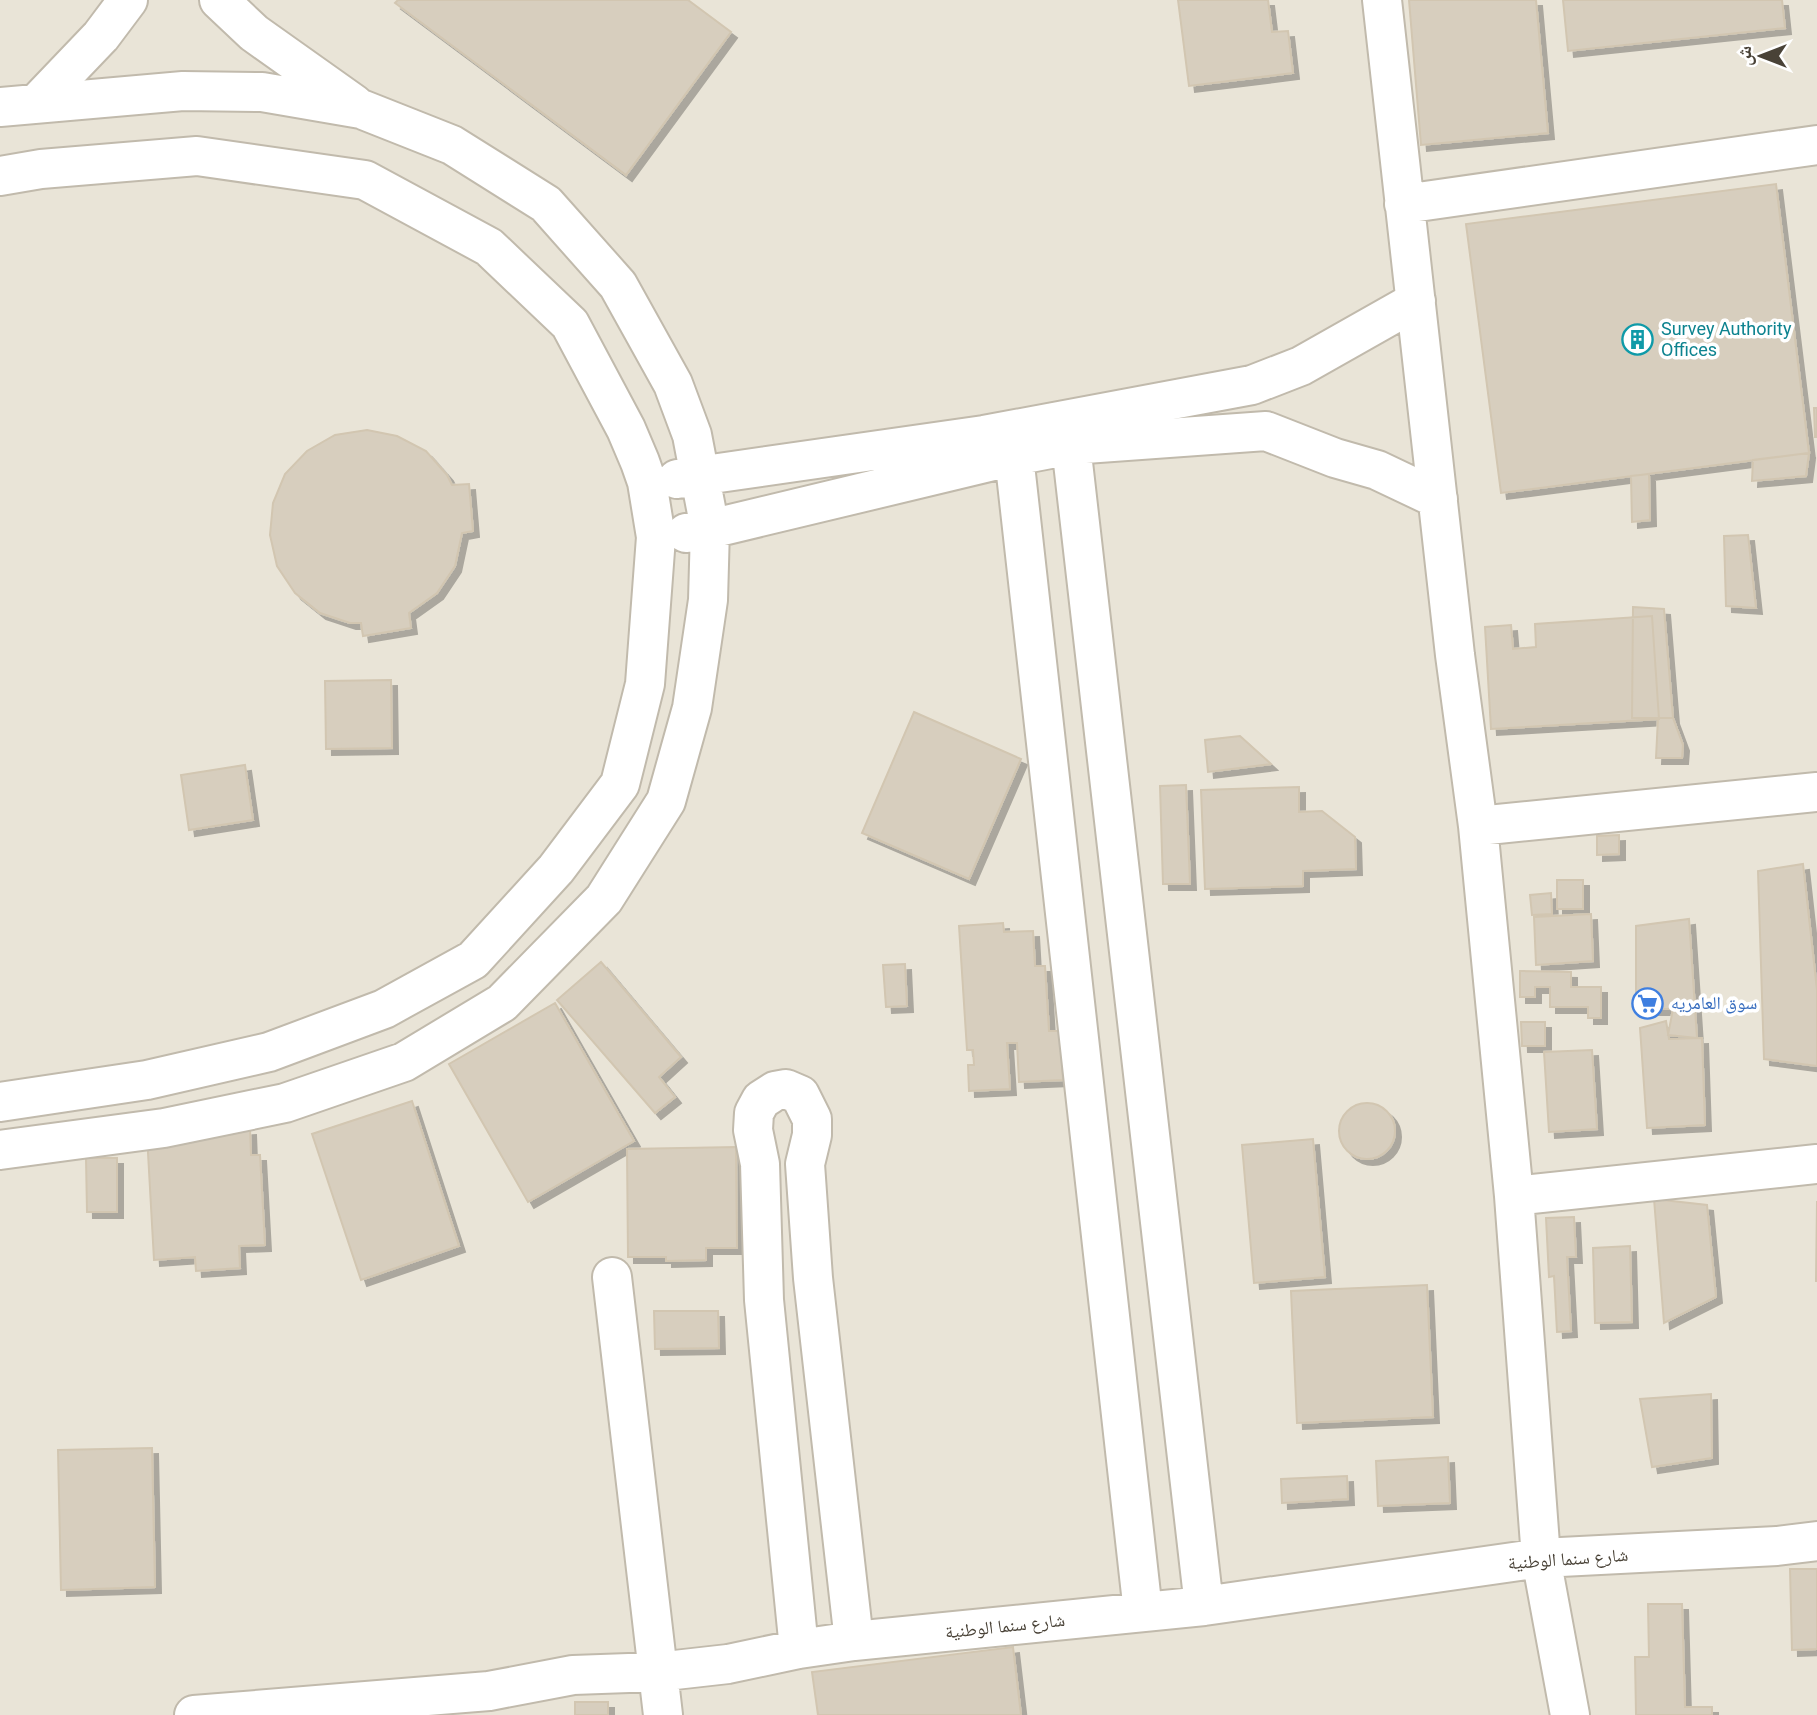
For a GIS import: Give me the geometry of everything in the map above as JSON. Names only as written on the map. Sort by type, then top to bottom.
[{"type":"street","points":[[18,105],[101,36],[128,0]]},
{"type":"street","points":[[219,0],[254,33],[361,109]]},
{"type":"street","points":[[1382,0],[1455,655],[1478,826],[1514,1196],[1541,1558],[1570,1715]]},
{"type":"street","points":[[0,1150],[164,1128],[285,1103],[404,1062],[502,1003],[604,899],[666,801],[692,708],[708,600],[710,529],[702,476],[692,435],[673,384],[618,285],[546,204],[452,145],[361,109],[262,92],[183,91],[18,105]]},
{"type":"street","points":[[1404,204],[1817,145]]},
{"type":"street","points":[[0,176],[41,169],[197,156],[365,180],[489,247],[570,324],[626,429],[647,482],[656,537],[645,684],[620,784],[556,869],[473,960],[384,1009],[269,1052],[147,1080],[0,1102]]},
{"type":"street","points":[[647,482],[984,435],[1252,385],[1301,366],[1416,301]]},
{"type":"street","points":[[656,537],[710,529],[1014,456],[1071,445],[1266,431],[1335,458],[1377,470],[1437,499]]},
{"type":"street","points":[[1071,445],[1204,1606]]},
{"type":"street","points":[[1014,456],[1143,1612]]},
{"type":"street","points":[[1478,826],[1817,792]]},
{"type":"street","points":[[93,1089],[99,1137]]},
{"type":"street","points":[[799,1649],[764,1300],[760,1164],[753,1130],[754,1114],[761,1100],[775,1091],[786,1089],[800,1095],[812,1119],[812,1135],[805,1164],[813,1278],[854,1641]]},
{"type":"street","points":[[1514,1196],[1817,1164]]},
{"type":"street","points":[[612,1277],[663,1715]]},
{"type":"street","points":[[775,1412],[827,1406]]},
{"type":"street","name":"شارع سنما الوطنية","points":[[194,1715],[489,1691],[573,1675],[657,1672],[729,1664],[854,1641],[1204,1606],[1541,1558],[1777,1546],[1817,1541]]},
{"type":"shaded area","points":[[0,0],[1817,0],[1817,1715],[0,1715]]},
{"type":"building","points":[[398,0],[688,0],[731,32],[626,175],[395,3]]},
{"type":"building","points":[[1178,0],[1268,0],[1272,32],[1288,31],[1293,73],[1189,86]]},
{"type":"building","points":[[1409,0],[1536,0],[1548,133],[1421,145]]},
{"type":"building","points":[[1563,0],[1782,0],[1785,28],[1568,51]]},
{"type":"building","name":"Survey Authority Offices","points":[[1776,184],[1809,453],[1501,493],[1466,224]]},
{"type":"building","points":[[1814,408],[1817,408],[1817,437],[1815,437]]},
{"type":"building","points":[[367,430],[397,436],[426,451],[447,475],[452,485],[469,484],[473,531],[462,533],[455,566],[437,593],[409,613],[411,628],[363,636],[361,623],[350,623],[320,613],[295,593],[277,566],[270,535],[273,503],[285,474],[307,451],[335,435]]},
{"type":"building","points":[[1809,453],[1806,476],[1752,481],[1753,460]]},
{"type":"building","points":[[1649,474],[1650,520],[1632,522],[1631,476]]},
{"type":"building","points":[[1748,535],[1756,608],[1726,606],[1724,536]]},
{"type":"building","points":[[1633,607],[1664,609],[1673,718],[1632,718]]},
{"type":"building","points":[[1652,616],[1659,719],[1491,729],[1485,627],[1511,625],[1513,649],[1536,647],[1535,624]]},
{"type":"building","points":[[391,680],[392,748],[326,749],[325,681]]},
{"type":"building","points":[[914,712],[1021,759],[969,879],[862,833]]},
{"type":"building","points":[[1658,718],[1673,718],[1683,745],[1682,758],[1656,758]]},
{"type":"building","points":[[1240,736],[1271,764],[1208,772],[1205,740]]},
{"type":"building","points":[[245,765],[253,820],[189,830],[181,775]]},
{"type":"building","points":[[1186,785],[1190,884],[1163,884],[1160,786]]},
{"type":"building","points":[[1299,787],[1299,812],[1322,811],[1355,837],[1356,869],[1303,871],[1303,886],[1205,889],[1201,790]]},
{"type":"building","points":[[1619,835],[1619,854],[1597,855],[1597,836]]},
{"type":"building","points":[[1803,864],[1817,990],[1817,1066],[1764,1059],[1758,871]]},
{"type":"building","points":[[1557,880],[1583,880],[1583,909],[1557,909]]},
{"type":"building","points":[[1551,893],[1552,914],[1532,915],[1530,895]]},
{"type":"building","points":[[1591,914],[1593,961],[1536,965],[1534,917]]},
{"type":"building","points":[[1689,919],[1697,1038],[1668,1035],[1673,1009],[1636,1009],[1636,926]]},
{"type":"building","points":[[1003,923],[1004,932],[1033,931],[1035,966],[1045,966],[1049,1031],[1060,1031],[1063,1080],[1019,1082],[1017,1043],[1007,1043],[1010,1089],[969,1091],[968,1065],[974,1065],[973,1050],[967,1050],[959,926]]},
{"type":"building","points":[[601,962],[681,1057],[659,1077],[675,1097],[655,1113],[557,1000]]},
{"type":"building","points":[[905,964],[907,1006],[886,1007],[883,965]]},
{"type":"building","points":[[1520,971],[1571,972],[1571,987],[1601,987],[1601,1018],[1588,1018],[1588,1007],[1550,1007],[1550,987],[1535,987],[1535,997],[1520,997]]},
{"type":"building","points":[[555,1003],[634,1141],[528,1202],[449,1064]]},
{"type":"building","points":[[1666,1021],[1669,1039],[1702,1038],[1705,1125],[1647,1128],[1640,1028]]},
{"type":"building","points":[[1521,1022],[1545,1022],[1545,1046],[1522,1046]]},
{"type":"building","points":[[1592,1050],[1597,1129],[1549,1132],[1544,1052]]},
{"type":"building","points":[[412,1101],[459,1246],[361,1280],[312,1134]]},
{"type":"building","points":[[1367,1103],[1382,1108],[1390,1116],[1395,1131],[1390,1146],[1382,1154],[1367,1159],[1352,1154],[1344,1146],[1339,1131],[1344,1116],[1352,1108]]},
{"type":"building","points":[[250,1129],[251,1155],[260,1155],[265,1245],[239,1246],[240,1268],[196,1271],[195,1257],[154,1260],[147,1135]]},
{"type":"building","points":[[1313,1139],[1325,1277],[1254,1283],[1242,1145]]},
{"type":"building","points":[[736,1147],[737,1248],[706,1248],[706,1260],[666,1261],[666,1257],[628,1257],[627,1149]]},
{"type":"building","points":[[86,1158],[117,1158],[117,1212],[87,1212]]},
{"type":"building","points":[[1654,1199],[1707,1205],[1716,1297],[1664,1323]]},
{"type":"building","points":[[1817,1201],[1817,1281],[1816,1281]]},
{"type":"building","points":[[1574,1217],[1576,1257],[1567,1257],[1571,1331],[1557,1332],[1554,1276],[1549,1277],[1546,1218]]},
{"type":"building","points":[[1630,1246],[1632,1322],[1595,1323],[1593,1248]]},
{"type":"building","points":[[1427,1285],[1433,1417],[1297,1423],[1291,1291]]},
{"type":"building","points":[[654,1311],[718,1311],[719,1348],[655,1349]]},
{"type":"building","points":[[1711,1394],[1712,1458],[1652,1467],[1640,1399]]},
{"type":"building","points":[[152,1448],[155,1587],[61,1590],[58,1450]]},
{"type":"building","points":[[1448,1457],[1450,1503],[1378,1506],[1376,1461]]},
{"type":"building","points":[[1347,1476],[1348,1499],[1282,1503],[1281,1479]]},
{"type":"building","points":[[1790,1569],[1817,1569],[1817,1649],[1792,1650]]},
{"type":"building","points":[[1648,1604],[1682,1604],[1685,1707],[1712,1707],[1712,1715],[1636,1715],[1635,1657],[1649,1657]]},
{"type":"building","points":[[1013,1647],[1021,1715],[818,1715],[812,1672]]},
{"type":"building","points":[[575,1702],[608,1702],[608,1715],[575,1715]]},
{"type":"place","name":"Survey Authority Offices","points":[[1638,339]]},
{"type":"place","name":"سوق العامريه","points":[[1648,1003]]}]
